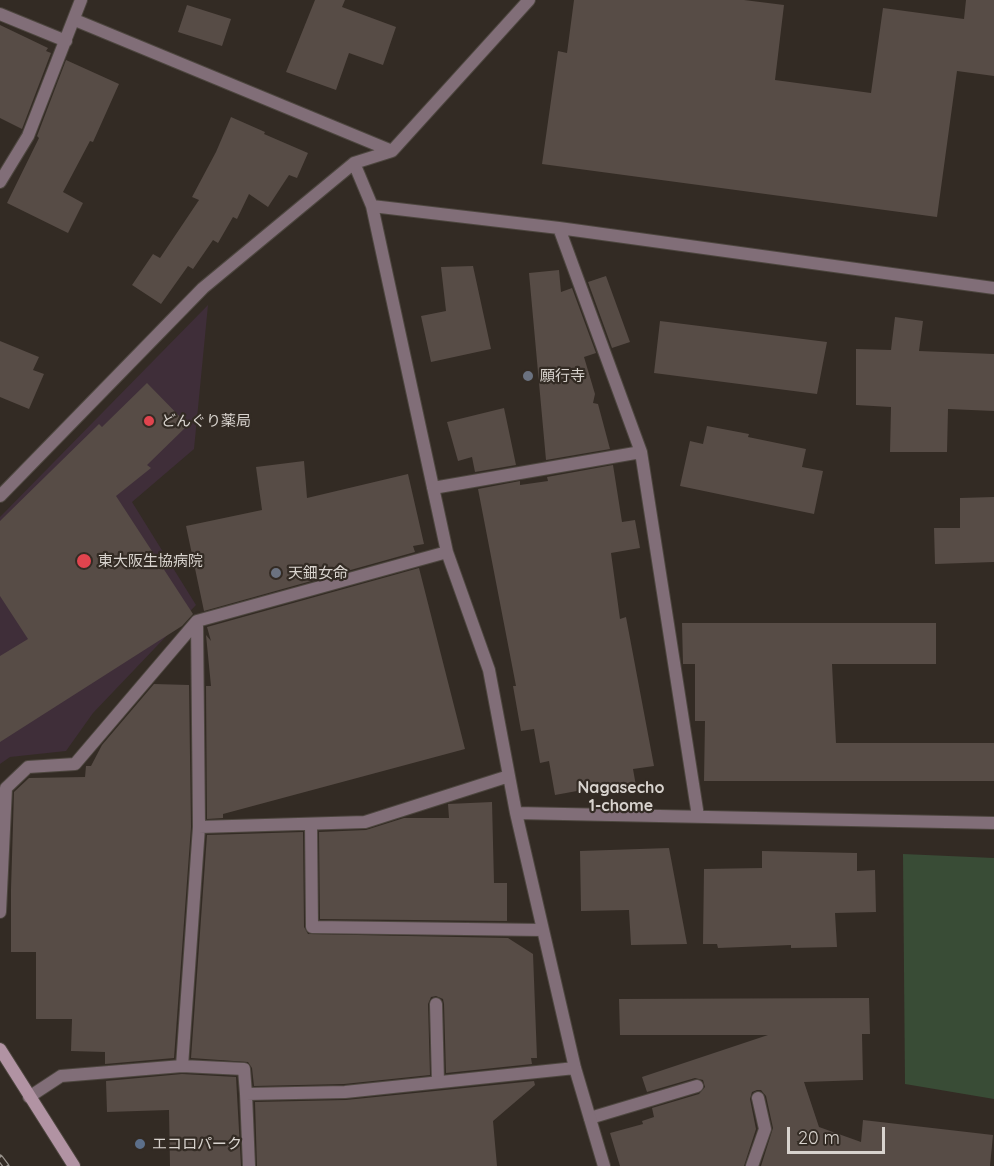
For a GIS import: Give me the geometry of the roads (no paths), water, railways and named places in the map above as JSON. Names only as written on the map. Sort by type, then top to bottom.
[{"type":"street","points":[[0,182],[28,136],[81,0]]},
{"type":"street","points":[[0,496],[203,288],[354,163],[392,151],[529,0]]},
{"type":"street","points":[[0,14],[66,40]]},
{"type":"street","points":[[75,20],[392,151]]},
{"type":"street","points":[[354,163],[372,206],[447,552],[489,670],[516,813],[543,930],[575,1068],[604,1166]]},
{"type":"street","points":[[372,206],[559,228],[994,288]]},
{"type":"street","points":[[559,228],[641,452],[698,816]]},
{"type":"street","points":[[433,488],[641,452]]},
{"type":"street","points":[[0,912],[6,788],[28,767],[75,764],[197,621],[447,552]]},
{"type":"street","points":[[182,1066],[199,827],[197,621]]},
{"type":"street","points":[[199,827],[365,822],[509,776]]},
{"type":"street","points":[[516,813],[994,823]]},
{"type":"street","points":[[311,824],[312,927],[543,930]]},
{"type":"street","points":[[436,1004],[438,1082]]},
{"type":"street","points":[[0,1049],[74,1166]]},
{"type":"street","points":[[29,1097],[61,1076],[182,1066],[244,1069],[249,1166]]},
{"type":"street","points":[[246,1094],[345,1092],[575,1068]]},
{"type":"street","points":[[590,1118],[698,1086]]},
{"type":"street","points":[[752,1166],[765,1129],[758,1098]]},
{"type":"railway","points":[[0,1158],[6,1166]]},
{"type":"place","name":"願行寺","points":[[528,376]]},
{"type":"place","name":"どんぐり薬局","points":[[149,421]]},
{"type":"place","name":"東大阪生協病院","points":[[84,561]]},
{"type":"place","name":"天鈿女命","points":[[276,573]]},
{"type":"place","name":"エコロパーク","points":[[140,1144]]},
{"type":"district","name":"Nagasecho 1-chome","points":[[621,797]]}]
